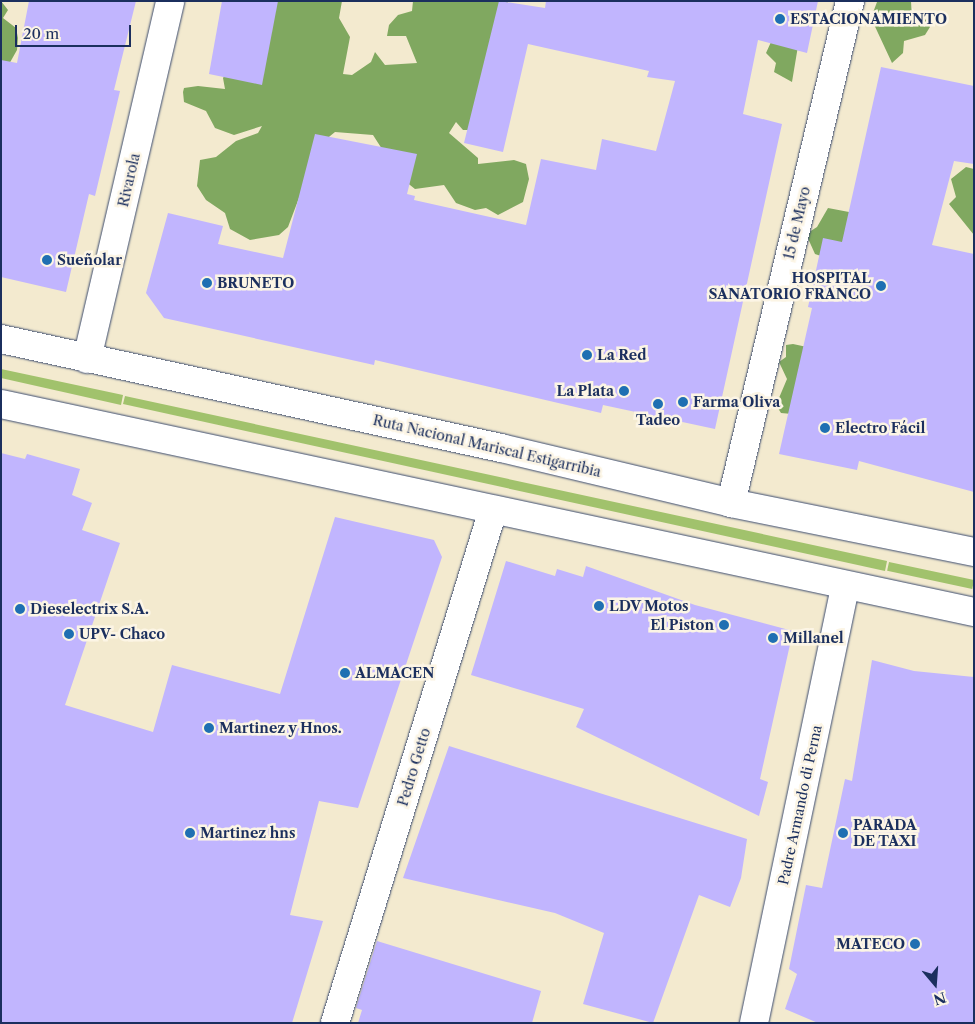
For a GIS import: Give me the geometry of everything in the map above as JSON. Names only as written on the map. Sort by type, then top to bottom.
[{"type":"main road","name":"Rivarola","points":[[87,359],[170,1]]},
{"type":"main road","name":"15 de Mayo","points":[[731,503],[850,1]]},
{"type":"main road","name":"Ruta Nacional Mariscal Estigarribia","points":[[1,339],[501,448],[731,503],[974,552]]},
{"type":"main road","points":[[1,404],[846,587],[974,612]]},
{"type":"main road","name":"Pedro Getto","points":[[335,1023],[493,510]]},
{"type":"main road","name":"Padre Armando di Perna","points":[[754,1023],[846,587]]},
{"type":"green space","points":[[1,1],[8,10],[3,18],[16,28],[18,38],[17,50],[8,66],[1,68]]},
{"type":"green space","points":[[275,1],[342,1],[339,18],[350,37],[343,74],[352,75],[371,62],[375,52],[385,65],[417,63],[406,36],[387,36],[389,25],[398,15],[412,11],[413,1],[508,1],[482,130],[463,130],[456,122],[449,133],[478,158],[478,164],[514,160],[526,164],[529,179],[523,202],[498,215],[486,208],[475,210],[456,203],[444,185],[415,189],[400,177],[373,135],[335,132],[319,145],[288,227],[279,235],[250,240],[230,229],[225,213],[206,200],[197,186],[200,160],[216,157],[236,141],[258,133],[262,126],[234,135],[215,128],[206,111],[184,102],[183,92],[184,88],[198,86],[225,89],[223,78]]},
{"type":"green space","points":[[911,1],[912,20],[925,19],[930,27],[925,35],[904,41],[903,53],[892,63],[871,18],[877,2]]},
{"type":"green space","points":[[771,42],[798,46],[792,82],[774,72],[776,63],[766,53]]},
{"type":"green space","points":[[966,167],[974,169],[974,235],[949,204],[956,197],[951,179]]},
{"type":"green space","points":[[853,200],[876,214],[824,257],[815,254],[806,234],[817,227],[828,208],[849,212]]},
{"type":"green space","points":[[793,344],[807,347],[792,414],[781,413],[776,405],[787,379],[779,362],[786,357],[786,345]]},
{"type":"green space","points":[[1,369],[123,395],[121,405],[1,378]]},
{"type":"green space","points":[[125,396],[887,561],[885,571],[123,404]]},
{"type":"green space","points":[[889,562],[974,580],[972,589],[887,571]]},
{"type":"building","points":[[29,1],[136,1],[114,90],[120,91],[95,196],[89,194],[66,292],[1,277],[1,60],[17,63]]},
{"type":"building","points":[[222,1],[278,1],[262,85],[209,74]]},
{"type":"building","points":[[499,1],[545,8],[546,1],[818,1],[807,53],[758,40],[743,114],[782,124],[715,429],[603,405],[601,413],[375,360],[374,365],[164,318],[146,293],[168,213],[223,226],[218,244],[283,258],[315,134],[417,154],[407,194],[415,196],[414,200],[526,225],[541,159],[596,170],[602,139],[656,151],[675,81],[647,77],[649,71],[528,44],[503,152],[464,143]]},
{"type":"building","points":[[881,67],[974,86],[974,164],[954,161],[932,245],[974,254],[974,492],[859,461],[857,470],[779,454],[812,308],[808,307],[823,238],[842,242]]},
{"type":"building","points":[[1,453],[25,459],[27,454],[80,469],[72,495],[92,503],[82,530],[120,543],[65,705],[153,732],[172,665],[280,694],[335,517],[434,540],[442,557],[358,808],[319,801],[290,915],[323,921],[292,1023],[1,1023]]},
{"type":"building","points":[[506,561],[555,576],[557,569],[583,577],[586,566],[695,605],[793,631],[760,779],[768,782],[759,816],[576,727],[584,709],[471,675]]},
{"type":"building","points":[[872,660],[914,671],[974,677],[974,1023],[818,1023],[785,1009],[797,974],[789,969],[806,885],[822,888],[845,779],[852,781]]},
{"type":"building","points":[[449,746],[747,839],[741,878],[730,907],[699,895],[653,1023],[583,1004],[604,933],[555,913],[403,878]]},
{"type":"building","points":[[377,941],[541,991],[532,1023],[358,1023],[362,1010],[356,1008]]},
{"type":"place","name":"ESTACIONAMIENTO","points":[[780,19]]},
{"type":"place","name":"Sueñolar","points":[[47,260]]},
{"type":"place","name":"BRUNETO","points":[[207,283]]},
{"type":"place","name":"HOSPITAL SANATORIO FRANCO","points":[[881,286]]},
{"type":"place","name":"La Red","points":[[587,355]]},
{"type":"place","name":"La Plata","points":[[624,391]]},
{"type":"place","name":"Farma Oliva","points":[[683,402]]},
{"type":"place","name":"Tadeo","points":[[658,404]]},
{"type":"place","name":"Electro Fácil","points":[[825,428]]},
{"type":"place","name":"LDV Motos","points":[[599,606]]},
{"type":"place","name":"Dieselectrix S.A.","points":[[20,609]]},
{"type":"place","name":"El Piston","points":[[724,625]]},
{"type":"place","name":"UPV- Chaco","points":[[69,634]]},
{"type":"place","name":"Millanel","points":[[773,638]]},
{"type":"place","name":"ALMACEN","points":[[345,673]]},
{"type":"place","name":"Martinez y Hnos.","points":[[209,728]]},
{"type":"place","name":"Martinez hns","points":[[190,833]]},
{"type":"place","name":"PARADA DE TAXI","points":[[843,833]]},
{"type":"place","name":"MATECO","points":[[915,944]]}]
